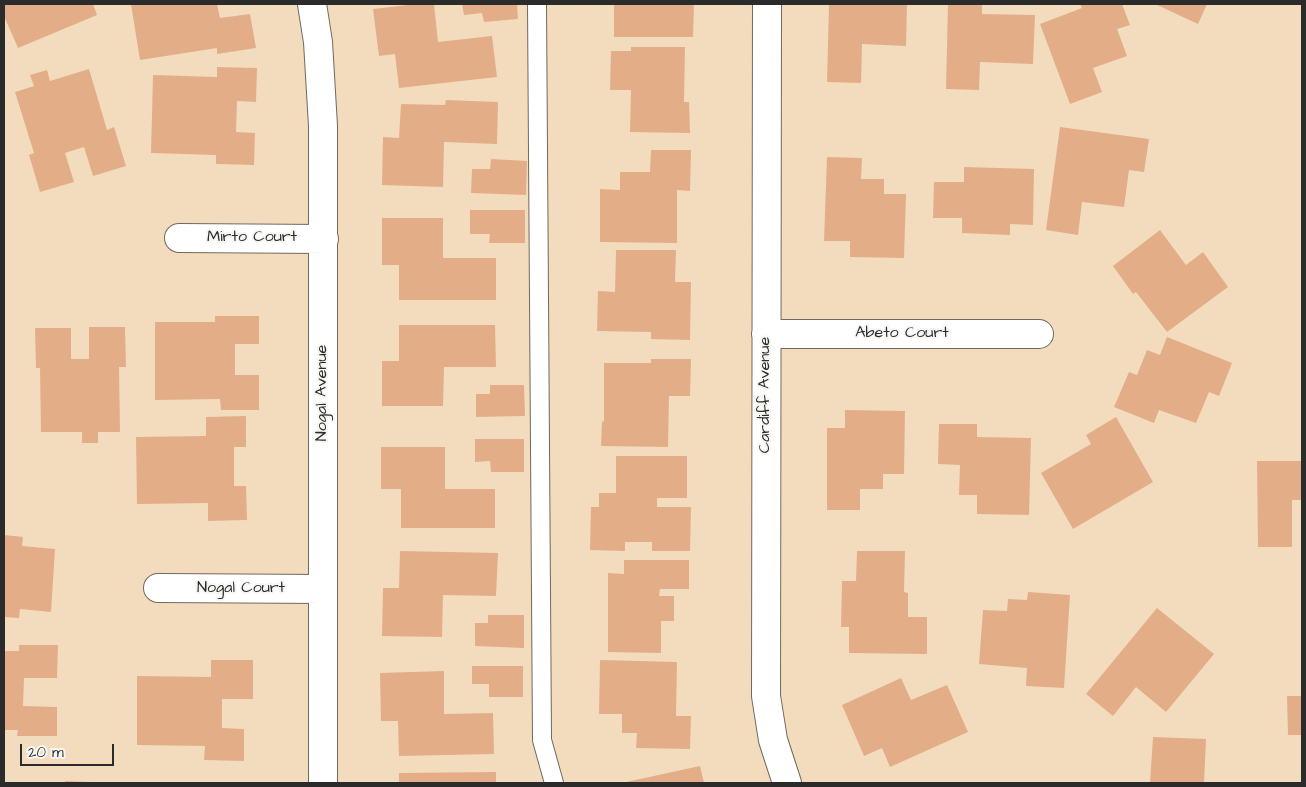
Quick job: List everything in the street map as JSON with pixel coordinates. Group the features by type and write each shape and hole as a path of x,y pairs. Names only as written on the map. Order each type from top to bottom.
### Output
{"street":[{"name":"Nogal Avenue","path":"312,4 318,42 323,126 323,783"},
{"name":"Cardiff Avenue","path":"767,4 766,696 773,740 787,783"},
{"name":"Mirto Court","path":"179,238 324,239"},
{"name":"Abeto Court","path":"766,334 1038,334"},
{"name":"Nogal Court","path":"158,588 323,589"}],"lane":[{"path":"538,4 542,740 554,783"}],"building":[{"path":"4,4 93,4 97,15 18,48 4,16"},
{"path":"131,4 217,4 220,18 250,14 256,48 217,54 217,48 140,60"},
{"path":"434,4 438,42 492,36 497,77 399,88 395,54 379,56 373,9"},
{"path":"462,4 517,4 518,19 484,22 482,13 464,15"},
{"path":"614,4 694,4 693,37 614,37"},
{"path":"829,4 907,4 906,46 862,44 861,83 827,82"},
{"path":"948,4 982,4 982,14 1035,15 1033,64 980,62 979,90 946,89"},
{"path":"1080,4 1122,4 1130,25 1117,29 1127,56 1093,68 1102,92 1070,104 1040,24 1082,8"},
{"path":"1155,4 1207,4 1198,24"},
{"path":"631,47 685,47 684,102 689,102 690,133 630,132 631,90 610,90 611,51 631,51"},
{"path":"217,67 257,68 256,102 237,101 236,132 255,133 254,165 216,164 216,155 151,153 153,75 217,77"},
{"path":"89,69 107,130 114,127 126,166 93,176 84,147 65,153 74,182 40,192 29,155 34,153 15,92 34,86 30,75 47,70 50,81"},
{"path":"446,100 498,102 497,144 444,142 443,187 382,185 383,137 399,138 401,104 445,105"},
{"path":"1060,127 1149,139 1144,172 1129,170 1124,207 1082,202 1078,235 1046,230"},
{"path":"651,150 691,150 690,191 677,190 677,243 600,242 600,189 620,190 620,172 650,172"},
{"path":"827,157 862,158 861,179 884,179 884,194 906,194 904,258 850,257 850,241 824,241"},
{"path":"491,159 527,161 526,195 471,193 472,169 490,169"},
{"path":"964,167 1034,169 1033,225 1010,224 1010,235 962,233 962,218 933,218 934,182 964,182"},
{"path":"470,210 525,210 525,243 489,243 490,234 470,234"},
{"path":"382,218 443,218 443,258 496,258 496,300 399,300 399,265 382,265"},
{"path":"1160,230 1186,265 1203,252 1228,287 1167,332 1136,292 1133,294 1113,266"},
{"path":"616,250 676,250 675,282 691,282 690,340 651,339 651,332 597,331 598,291 615,292"},
{"path":"215,316 259,316 259,344 235,344 235,375 259,375 259,410 221,410 220,399 155,400 155,322 215,322"},
{"path":"399,325 495,325 496,367 444,367 443,406 382,406 382,361 399,361"},
{"path":"89,327 125,327 126,367 119,367 120,432 98,432 98,443 82,443 82,432 41,432 40,368 36,368 35,328 71,328 71,359 89,359"},
{"path":"1167,337 1232,363 1219,396 1209,392 1196,423 1159,410 1154,423 1114,407 1129,372 1137,375 1147,350 1160,355"},
{"path":"651,359 691,359 690,396 669,396 668,447 601,446 602,421 604,422 604,363 651,363"},
{"path":"490,385 524,385 525,416 476,417 476,394 490,394"},
{"path":"845,410 905,411 904,474 883,474 883,489 860,489 860,510 827,510 827,428 845,428"},
{"path":"246,416 246,447 234,447 234,486 246,486 247,520 208,521 208,503 137,504 136,437 206,436 206,417"},
{"path":"1116,417 1153,482 1073,529 1041,473 1091,444 1086,435"},
{"path":"939,424 977,424 977,437 1031,438 1029,515 977,514 977,495 959,495 960,465 938,464"},
{"path":"475,439 524,439 524,472 491,472 490,461 475,462"},
{"path":"381,447 445,447 445,489 495,489 495,528 401,528 401,489 381,489"},
{"path":"616,456 687,456 687,498 657,498 657,507 691,507 690,551 652,551 652,542 625,542 625,551 590,550 591,507 599,507 599,493 616,493"},
{"path":"1257,461 1302,461 1302,500 1292,500 1292,547 1258,547"},
{"path":"4,535 23,537 22,546 55,549 51,612 20,609 19,618 4,617"},
{"path":"400,551 498,553 496,596 443,595 442,637 382,636 383,588 399,588"},
{"path":"857,551 905,551 904,592 908,593 908,617 927,617 927,654 849,653 849,627 841,627 842,581 856,581"},
{"path":"624,560 689,560 689,589 660,589 659,596 674,596 674,621 661,621 661,653 608,652 608,573 624,574"},
{"path":"1028,592 1070,595 1064,688 1026,686 1027,668 979,664 983,610 1007,611 1008,599 1027,600"},
{"path":"1157,608 1214,654 1166,712 1136,687 1113,716 1086,694"},
{"path":"488,615 524,615 524,648 475,646 475,623 488,623"},
{"path":"19,645 58,645 57,678 24,678 23,706 57,707 57,736 17,736 18,730 4,730 4,651 19,651"},
{"path":"211,660 253,660 253,699 222,699 222,728 244,729 244,761 204,760 205,746 137,745 137,676 211,677"},
{"path":"600,660 677,662 676,716 691,716 690,749 636,748 637,733 622,733 622,714 599,714"},
{"path":"472,666 523,666 523,697 489,697 489,684 472,684"},
{"path":"444,671 444,714 493,713 494,754 399,756 398,721 381,721 380,673"},
{"path":"901,678 911,700 947,685 968,732 890,767 882,748 864,756 842,705"},
{"path":"1287,696 1302,696 1302,735 1288,735"},
{"path":"1153,737 1206,739 1204,783 1150,783"},
{"path":"700,766 704,783 626,783 626,782"},
{"path":"496,772 496,783 399,783 399,773"},
{"path":"65,781 91,782 91,783 65,783"}]}
